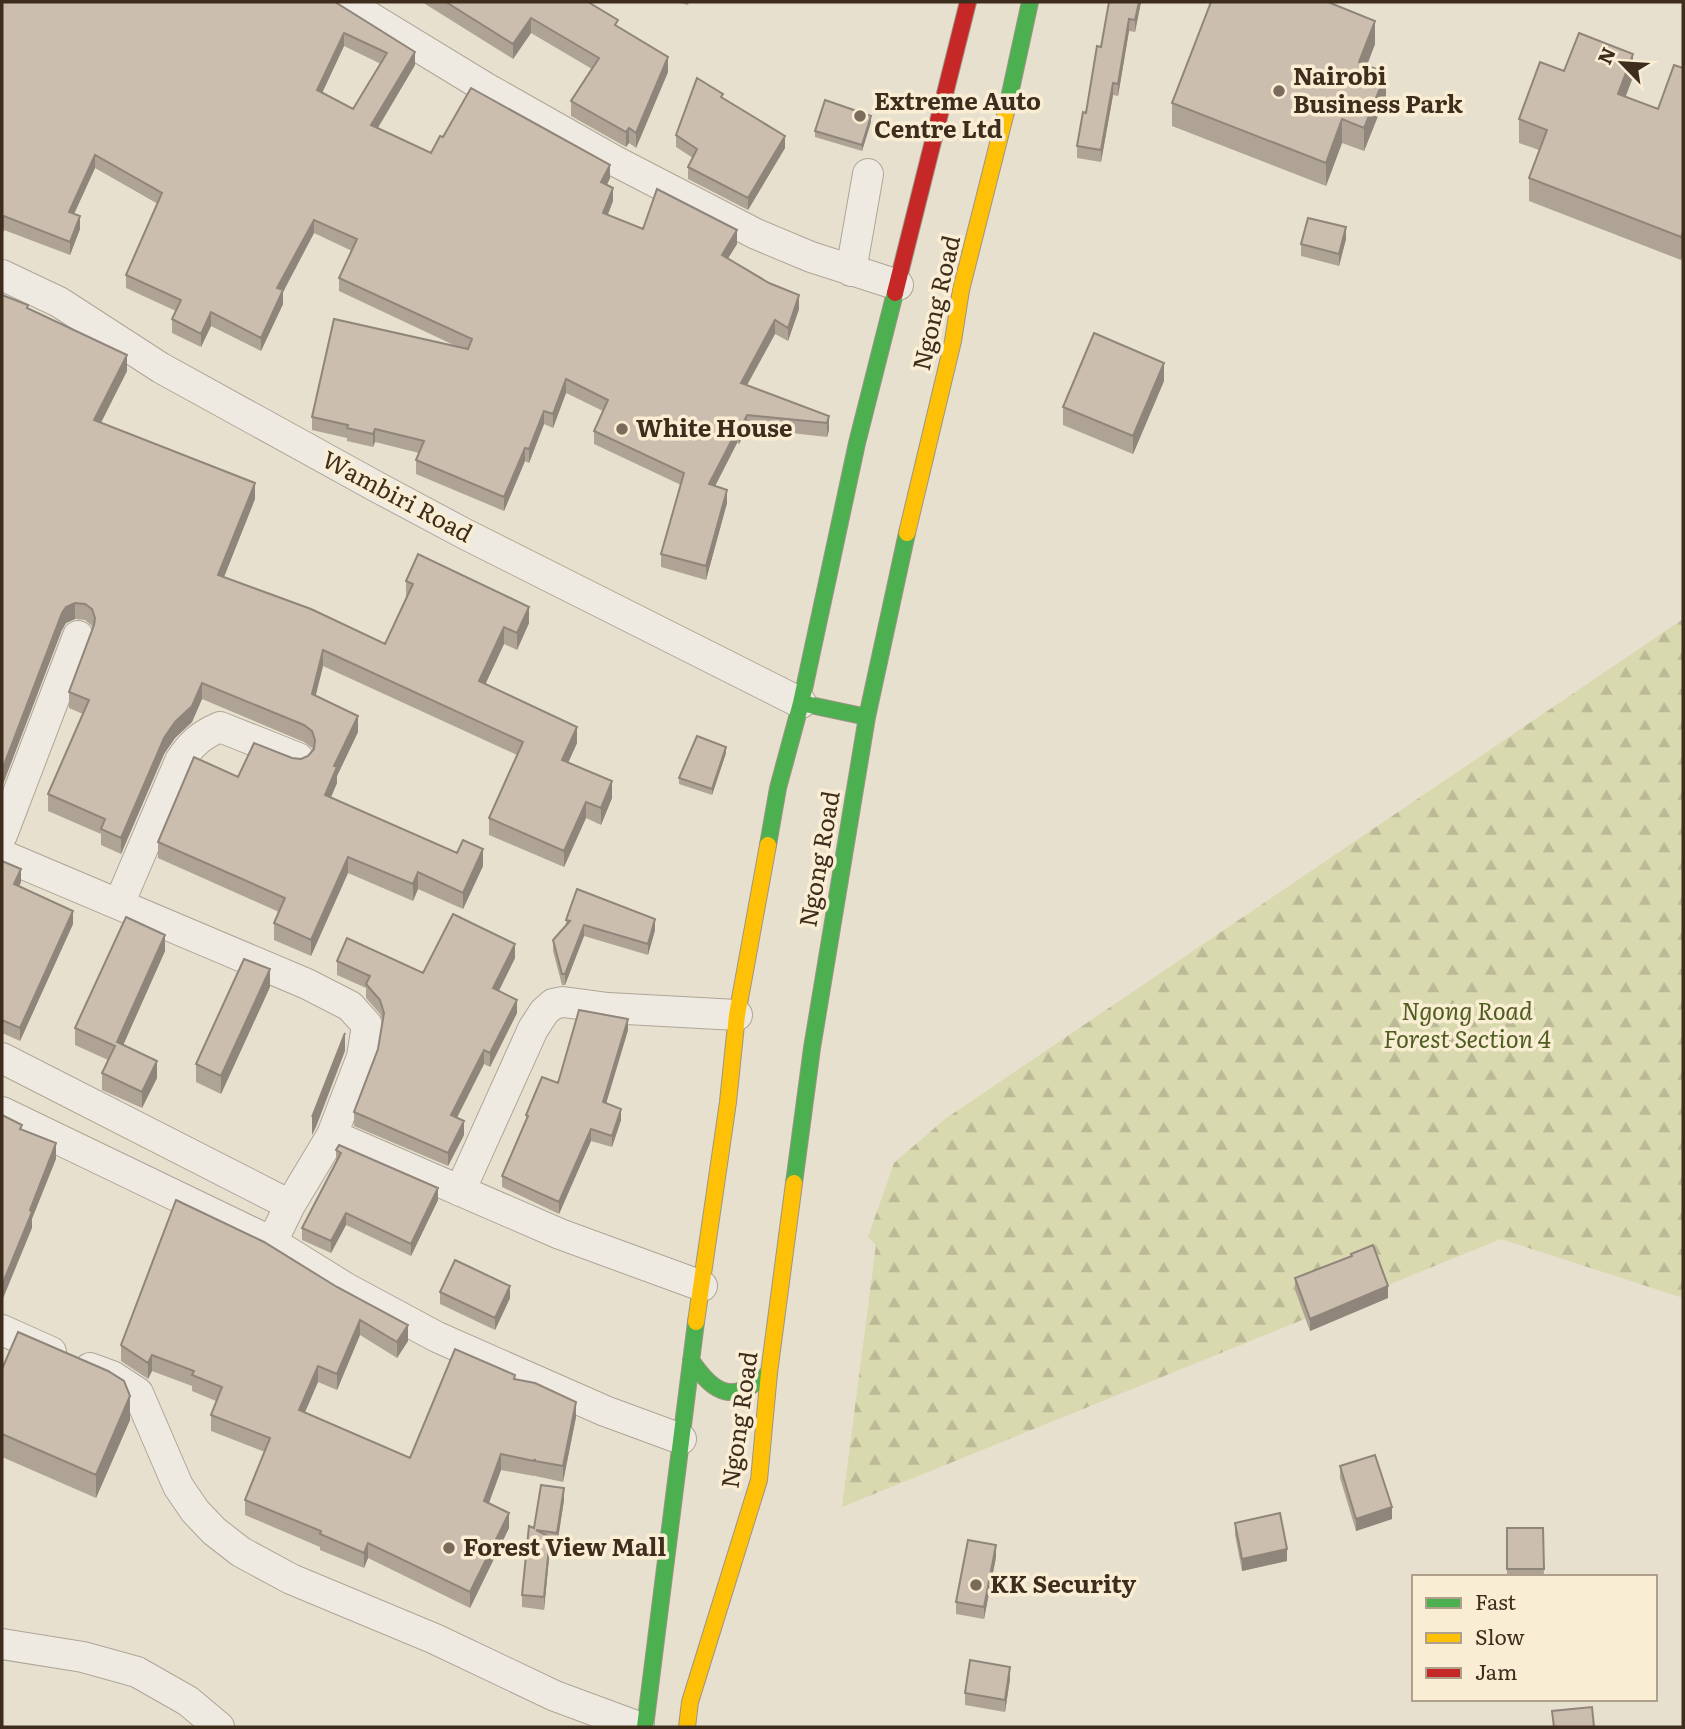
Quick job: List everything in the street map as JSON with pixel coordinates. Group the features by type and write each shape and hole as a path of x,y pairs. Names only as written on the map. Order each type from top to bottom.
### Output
{"main road":[{"name":"Ngong Road","path":"645,1727 691,1360 728,1102 737,1015 778,788 801,702 856,443 968,2"},
{"name":"Ngong Road","path":"687,1727 690,1702 758,1480 769,1373 812,1048 867,717 923,459 953,341 961,290 996,162 1030,2"},
{"path":"801,702 867,717"},
{"path":"691,1360 702,1379 724,1393 739,1394 754,1388 769,1373"}],"street":[{"path":"345,2 486,88 615,161 756,234 851,271 898,285"},
{"path":"851,271 868,174"},
{"name":"Wambiri Road","path":"2,275 59,302 161,368 432,516 801,702"},
{"path":"2,835 78,636"},
{"path":"119,904 180,761 189,747 202,735 220,727 298,758"},
{"path":"2,855 307,984 350,1006 368,1025 362,1057 332,1135 290,1205 272,1242"},
{"path":"460,1191 533,1028 553,1004 563,1002 608,1008 737,1015"},
{"path":"2,1058 290,1205"},
{"path":"2,1112 272,1242 346,1288 438,1337 605,1411 681,1439"},
{"path":"332,1135 560,1234 702,1286"},
{"path":"2,1330 112,1376 138,1393 178,1486 195,1511 214,1531 241,1552 291,1578 435,1639 555,1696 639,1727"},
{"path":"2,1644 83,1657 137,1672 188,1701 219,1727"}],"green space":[{"name":"Ngong Road Forest Section 4","path":"1683,619 1683,1298 1501,1239 842,1507 876,1245 868,1237 894,1163 945,1119"}],"building":[{"path":"2,2 335,2 415,52 371,125 431,153 471,88 610,165 601,182 613,188 603,213 643,229 657,189 737,230 722,255 769,283 799,295 788,328 775,320 741,383 829,416 827,423 747,415 709,484 727,490 706,566 661,554 684,473 594,431 608,400 566,379 553,414 544,411 529,449 525,448 504,497 416,460 424,441 375,429 373,434 312,417 334,319 468,349 472,339 339,278 357,239 314,220 277,288 283,290 261,338 211,312 201,334 172,319 181,300 126,275 162,193 95,155 69,212 80,216 70,242 4,216 2,222","holes":["344,33 387,53 353,109 317,90"]},
{"path":"446,2 588,2 618,20 615,25 668,57 636,133 629,128 626,132 571,101 599,58 531,18 513,44"},
{"path":"1109,2 1139,2 1135,20 1129,19 1118,84 1113,83 1101,150 1077,146 1083,112 1086,113 1097,46 1101,47"},
{"name":"Nairobi Business Park","path":"1211,2 1328,2 1375,21 1359,62 1386,73 1364,128 1342,119 1326,163 1172,103"},
{"path":"1579,33 1633,54 1618,94 1658,109 1674,65 1683,68 1681,237 1529,178 1547,130 1519,119 1540,62 1564,71"},
{"path":"697,78 723,94 721,97 785,136 748,198 688,167 697,149 676,135"},
{"path":"825,100 871,116 862,145 815,131"},
{"path":"1308,218 1346,227 1339,254 1301,244"},
{"path":"2,295 28,305 27,308 127,355 94,420 255,483 218,575 311,609 385,644 413,584 406,581 418,554 529,607 517,633 504,627 479,681 577,727 562,760 612,781 601,808 586,802 564,851 489,818 523,742 323,650 312,694 358,716 334,766 337,767 325,795 457,853 463,840 483,849 463,893 418,872 413,884 348,857 311,940 274,923 285,898 158,842 194,757 238,777 254,743 301,759 314,749 312,731 304,725 202,683 192,706 175,722 164,738 121,838 101,829 105,819 48,794 89,700 69,692 94,625 92,609 85,604 75,603 66,607 62,613 2,770"},
{"path":"1094,333 1164,363 1133,436 1063,407"},
{"path":"697,736 726,747 712,789 679,778"},
{"path":"2,861 21,869 14,884 73,911 20,1028 2,1020"},
{"path":"577,889 655,919 648,944 584,925 565,974 562,974 553,940 570,921 566,920"},
{"path":"453,914 515,944 493,988 517,1000 490,1053 484,1050 451,1115 464,1121 448,1153 354,1112 378,1049 384,1013 380,1000 366,984 370,976 337,961 347,938 423,973"},
{"path":"126,917 165,935 117,1042 157,1061 142,1092 102,1073 115,1046 75,1028"},
{"path":"244,959 270,969 221,1076 196,1064"},
{"path":"579,1010 628,1019 603,1102 621,1109 612,1136 591,1129 559,1202 502,1176 542,1077 558,1083"},
{"path":"345,1033 316,1109 312,1117"},
{"path":"2,1115 22,1125 20,1129 56,1143 2,1285"},
{"path":"339,1145 438,1188 411,1244 346,1213 331,1241 302,1228 341,1153 336,1150"},
{"path":"176,1200 264,1242 337,1287 408,1325 397,1342 360,1320 337,1374 318,1366 299,1410 410,1458 455,1349 515,1375 514,1379 535,1383 576,1402 563,1466 501,1454 484,1501 509,1513 470,1592 368,1543 364,1553 320,1534 321,1531 245,1500 270,1438 211,1415 222,1387 192,1375 194,1371 152,1355 148,1363 121,1345"},
{"path":"1373,1245 1388,1286 1310,1319 1295,1278"},
{"path":"455,1260 510,1286 495,1318 440,1292"},
{"path":"18,1332 108,1371 124,1381 130,1396 96,1475 2,1434 2,1369"},
{"path":"1375,1455 1392,1507 1356,1519 1340,1466"},
{"path":"541,1485 564,1488 557,1533 536,1530 550,1537 544,1597 522,1595 529,1526 534,1528"},
{"path":"1280,1513 1287,1549 1242,1559 1235,1523"},
{"path":"1507,1528 1543,1528 1544,1569 1507,1569"},
{"name":"KK Security","path":"968,1540 996,1545 984,1607 956,1602"},
{"path":"970,1660 1010,1667 1005,1700 965,1693"},
{"path":"1592,1707 1594,1727 1554,1727 1552,1711"}],"traffic: fast":[{"path":"1006,112 1030,2"},
{"path":"768,845 778,788 801,703 857,443 895,293"},
{"path":"794,1183 812,1048 867,717 907,533"},
{"path":"801,703 867,717"},
{"path":"645,1727 696,1322"},
{"path":"691,1360 709,1382 726,1392 746,1389 769,1373"}],"traffic: slow":[{"path":"907,533 953,341 961,290 1006,112"},
{"path":"696,1322 728,1102 737,1015 768,845"},
{"path":"687,1727 690,1702 759,1480 769,1373 794,1183"}],"traffic: jam":[{"path":"895,293 968,2"}],"place":[{"name":"Nairobi Business Park","path":"1279,91"},
{"name":"Extreme Auto Centre Ltd","path":"860,116"},
{"name":"White House","path":"622,429"},
{"name":"Forest View Mall","path":"449,1548"},
{"name":"KK Security","path":"976,1585"}]}
